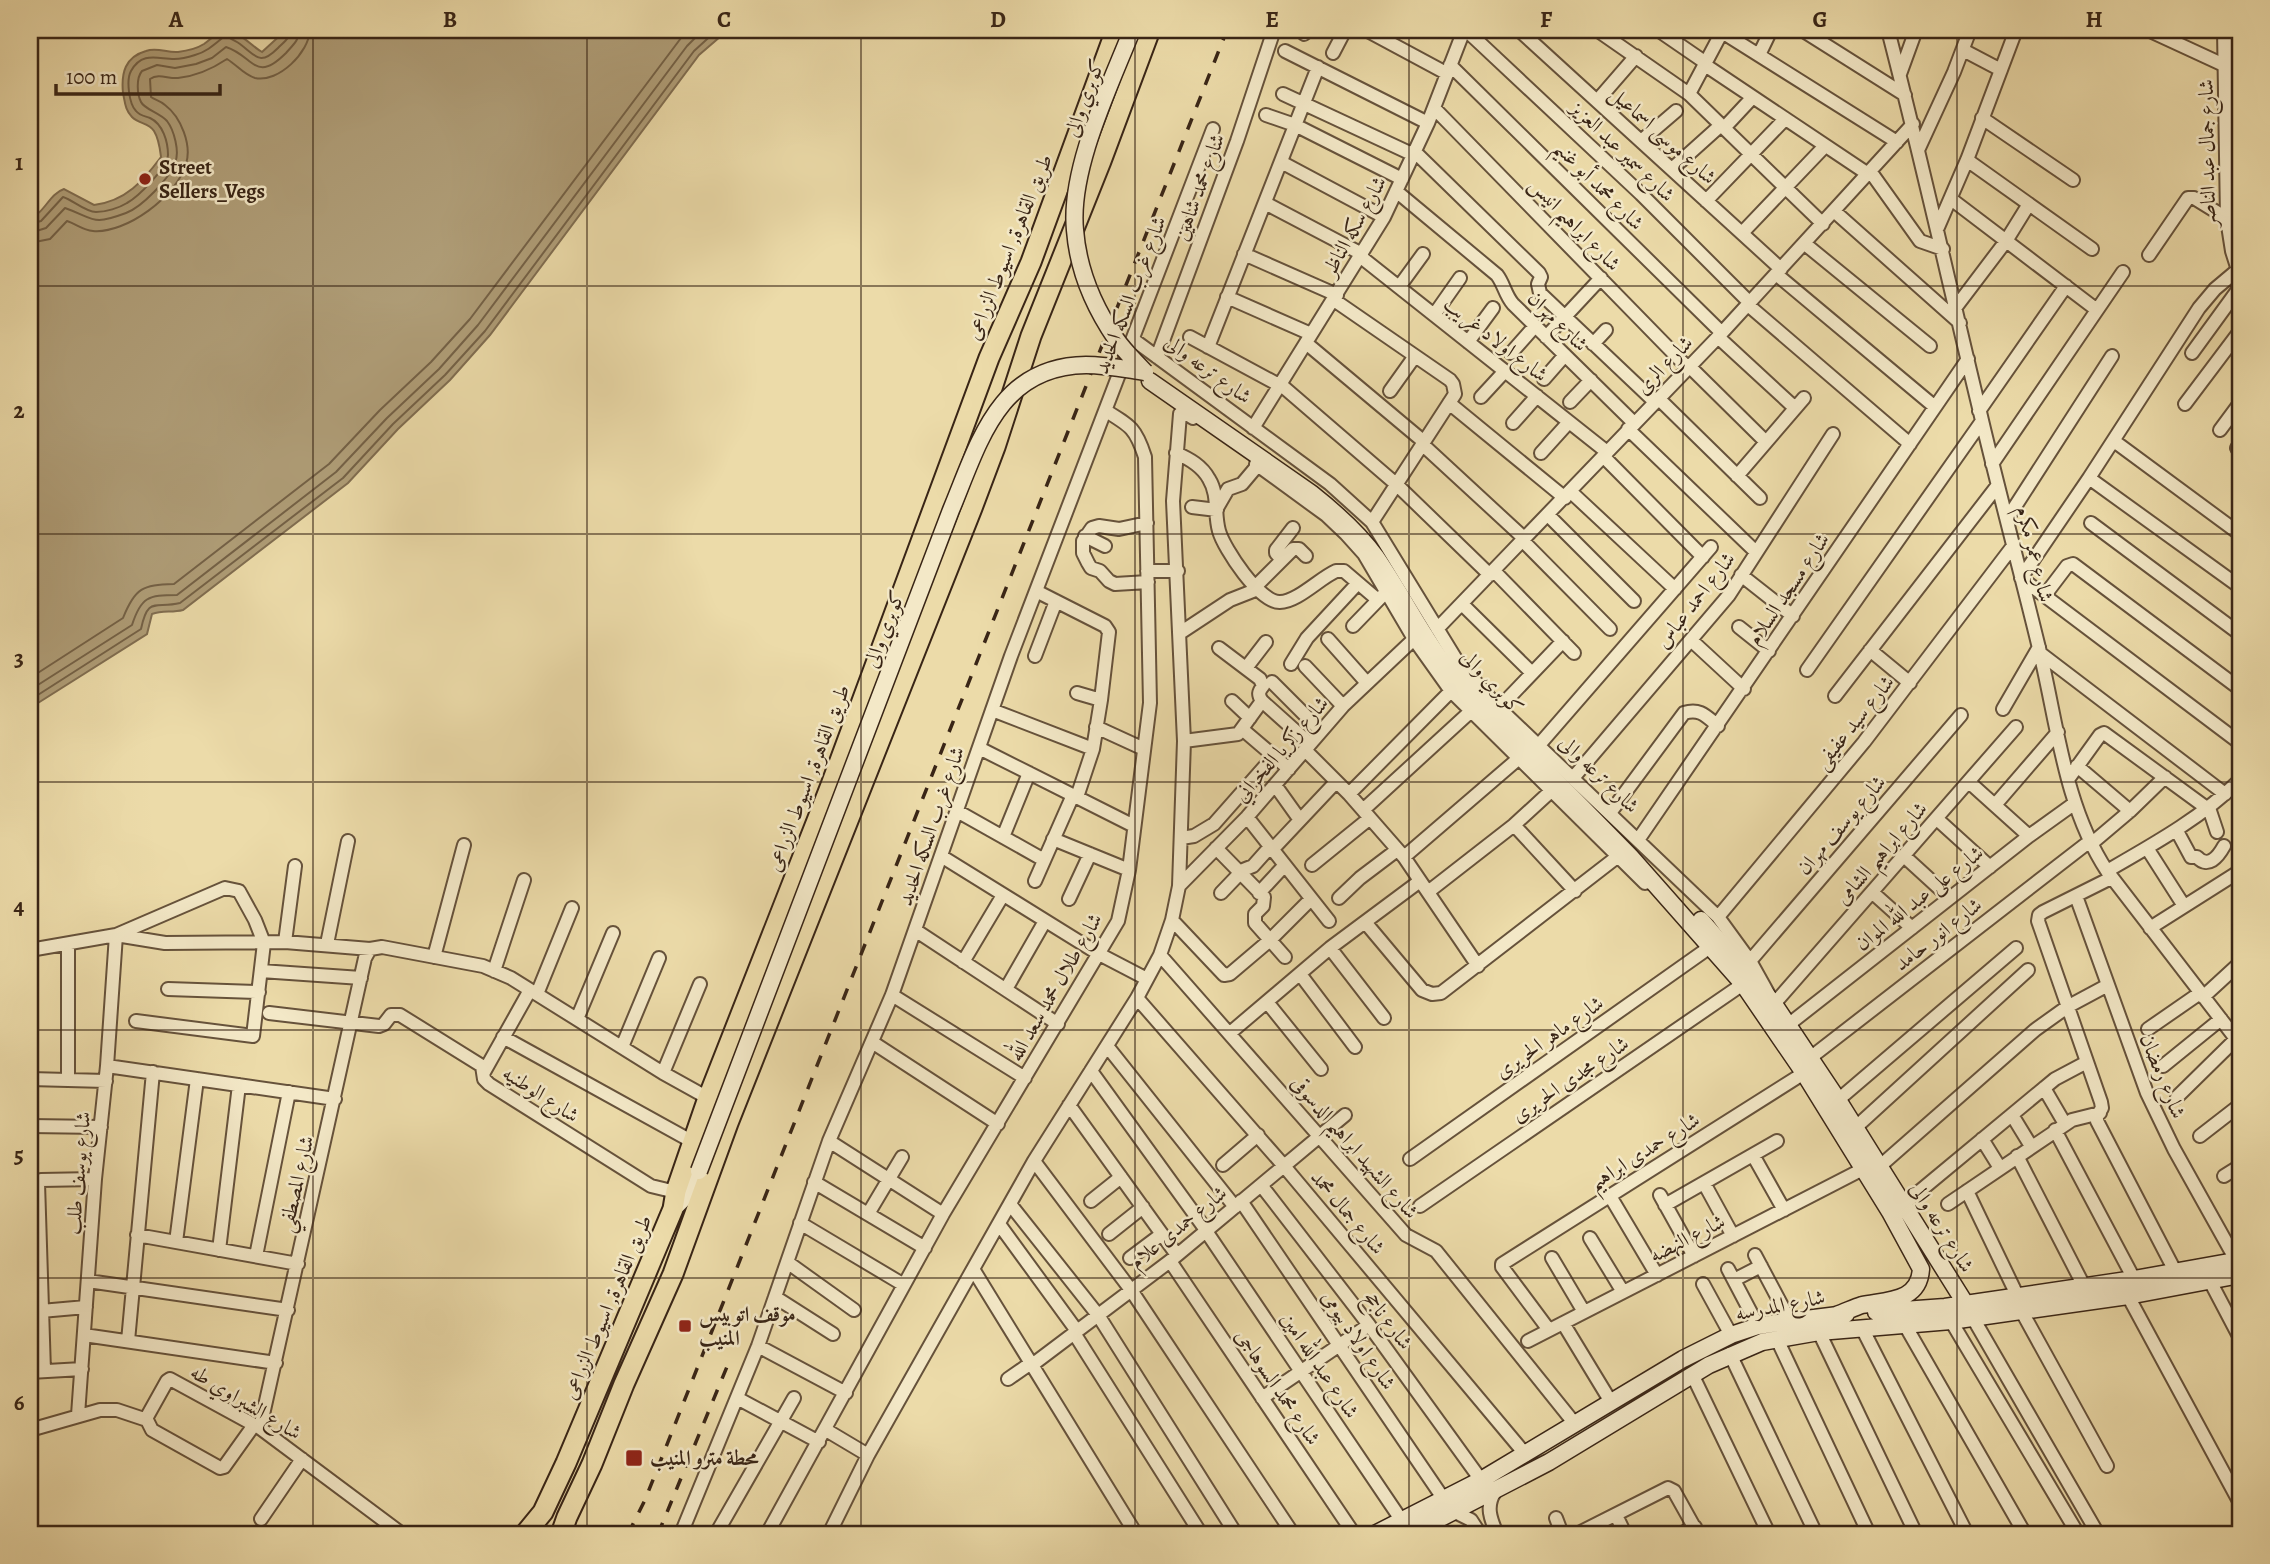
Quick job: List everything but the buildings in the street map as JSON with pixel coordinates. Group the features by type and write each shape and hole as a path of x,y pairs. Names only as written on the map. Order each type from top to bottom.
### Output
{"highway":[{"name":"طريق القاهرة, اسيوط الزراعى","path":"525,1534 543,1512 566,1464 679,1198 693,1142 708,1098 831,785 1001,328 1031,262 1116,30"},
{"path":"564,1525 673,1274 728,1122 972,508 1031,336 1150,30"},
{"path":"1031,262 1032,281 1041,283 1054,276"},
{"path":"1001,328 1021,316 1027,321 1031,336"}],"main road":[{"name":"كوبري والى","path":"1123,30 1083,137 1072,186 1069,229 1083,292 1112,344 1147,376 1311,493 1356,533 1375,556 1433,652 1452,675 1629,856 1695,929"},
{"name":"كوبري والى","path":"1132,30 1090,139 1078,187 1074,229 1088,290 1117,340 1147,376 1312,491 1358,532 1377,555 1435,650 1453,674 1690,908 1774,1004"},
{"name":"كوبري والى","path":"679,1198 699,1171 951,510 990,419 1016,388 1029,379 1046,373 1083,365 1147,376"},
{"name":"كوبري والى","path":"809,917 814,891 831,845 958,513 997,423 1021,394 1033,386 1068,375 1101,373 1147,376"},
{"name":"شارع ترعه والى","path":"1695,929 1838,1100 1855,1128 1871,1168 1903,1205 1969,1310"},
{"name":"شارع ترعه والى","path":"1774,1004 1788,1025 1807,1065 1871,1168 1921,1269 1915,1289 1907,1296 1859,1306 1836,1315"},
{"name":"شارع المدرسه","path":"2019,1303 2085,1285 2175,1271 2239,1265"},
{"name":"شارع المدرسه","path":"1450,1506 1481,1480 1700,1349 1758,1326 1836,1315 1969,1310 2019,1303 2091,1301 2210,1281 2239,1265"},
{"name":"شارع المدرسه","path":"1376,1534 1406,1528 1450,1506 1495,1492 1692,1374 1746,1347 1819,1332 1951,1321 1969,1310"},
{"path":"1700,1349 1709,1365"}],"street":[{"name":"شارع محمد شاهين","path":"1157,357 1237,141 1274,30"},
{"path":"1333,53 1345,30"},
{"name":"شارع محمد أبو غنيم","path":"1366,30 1448,69 1720,335 1800,403 1766,442"},
{"name":"شارع سكه الناظر","path":"1253,428 1384,217 1434,108 1463,30"},
{"name":"شارع سمير عبد العزيز","path":"1463,30 1641,194 1749,304 1910,444"},
{"name":"شارع موسى اسماعيل","path":"1519,30 1742,233 1779,272 1936,407"},
{"path":"1597,30 1689,94 1823,224"},
{"path":"1658,30 1752,97 1869,173 1920,241 1943,249"},
{"path":"1759,55 1771,30"},
{"path":"1802,30 1905,95"},
{"name":"شارع عمر مكرم","path":"1888,30 1919,148 1992,464 2040,650 2075,803 2090,842 2109,874 2202,995 2237,1035"},
{"path":"1899,74 1916,30"},
{"path":"1919,148 1970,30"},
{"path":"1938,227 1967,160 2016,30"},
{"path":"2148,30 2226,66"},
{"name":"شارع جمال عبد الناصر","path":"2225,30 2234,142 2234,191 2228,219 2232,251 2240,270"},
{"path":"1689,94 1706,64 1718,32 1897,142"},
{"path":"1963,50 2001,70"},
{"path":"1285,51 1428,122"},
{"path":"1597,100 1636,56"},
{"path":"1208,347 1318,67"},
{"path":"1283,94 1414,153 1539,273 1538,289 1593,344 1760,498"},
{"path":"1672,169 1723,126 1752,97"},
{"name":"شارع ابراهيم انيس","path":"1434,108 1766,442"},
{"path":"1642,141 1676,111"},
{"path":"1266,115 1295,125 1402,178"},
{"path":"1982,118 2073,180"},
{"path":"1706,201 1785,119"},
{"name":"شارع الرى","path":"1437,629 1720,335 1913,124"},
{"name":"شارع غرب السكه الحديد","path":"681,1534 758,1346 828,1141 892,995 1036,591 1213,129"},
{"path":"1742,233 1825,146"},
{"path":"1967,160 2092,249"},
{"path":"1281,162 1384,217"},
{"name":"شارع مهران","path":"1396,191 1497,275 1503,282 1508,298 1591,380 1631,426 1756,552"},
{"path":"2149,255 2188,198 2194,198 2228,219"},
{"path":"1951,199 2097,310"},
{"name":"شارع اولاد غريب","path":"1265,203 1362,256 1605,454 1707,552 1675,589"},
{"path":"1956,307 2006,241 2029,204"},
{"path":"1835,211 1960,323"},
{"path":"1805,244 1930,346"},
{"path":"1244,254 1336,298 1454,384 1455,394 1372,522"},
{"path":"1399,287 1423,254"},
{"path":"2240,270 2216,289 2200,308 2021,578 2240,743"},
{"path":"1992,464 2123,272"},
{"path":"1434,315 1460,278"},
{"path":"1546,337 1601,278"},
{"path":"1807,670 1981,416 2066,286"},
{"path":"2192,354 2240,287"},
{"path":"1227,298 1309,338 1524,540 1610,629"},
{"path":"1468,342 1493,308"},
{"path":"1511,353 1535,326"},
{"path":"1593,344 1606,330"},
{"path":"2185,404 2240,331"},
{"path":"1190,337 1279,384 1395,484 1574,653"},
{"name":"شارع ترعه والى","path":"1134,340 1331,484 1372,522 1457,661 1499,708 1718,917 1750,961 1774,1004"},
{"path":"1544,379 1565,355"},
{"path":"1390,391 1415,356"},
{"path":"2007,519 2112,356"},
{"name":"شارع مسجد السلام","path":"1638,840 1968,359"},
{"path":"1481,397 1505,371"},
{"path":"1570,402 1591,380"},
{"path":"1513,423 1537,396"},
{"path":"1450,400 1568,495 1675,589 1539,746"},
{"path":"2220,430 2240,403"},
{"name":"شارع طلال محمد سعد الله","path":"767,1534 943,1214 1058,1024 1105,957 1118,920 1129,870 1150,703 1146,457 1131,426 1106,411"},
{"name":"شارع ترعه والى","path":"1177,453 1180,414 1185,413 1326,515 1364,554 1382,596 1451,691 1617,857 1695,929"},
{"path":"1541,453 1569,422"},
{"name":"شارع احمد عباس","path":"1573,778 1729,595 1833,434"},
{"path":"2114,440 2240,534"},
{"path":"1737,476 1766,442"},
{"path":"829,1534 868,1455 1034,1161 1138,998 1160,956 1172,920 1179,886 1184,741 1178,571 1172,501 1177,453 1190,459 1206,474 1215,493 1220,533 1225,545 1256,588 1273,601 1289,600 1336,570 1344,571 1358,583 1382,596 1353,626"},
{"path":"1217,509 1228,489 1242,484 1258,465"},
{"path":"2089,478 2240,587"},
{"path":"1835,696 1998,485"},
{"path":"1192,507 1217,509"},
{"path":"1548,515 1634,601"},
{"path":"1147,523 1119,529 1092,527 1084,538 1083,553 1091,568 1100,571 1115,584 1178,571"},
{"path":"2091,523 2240,634"},
{"path":"1282,560 1276,550 1293,528"},
{"path":"1059,533 1084,538 1104,546"},
{"name":"شارع سيد عفيفى","path":"1718,917 1864,742 2013,546"},
{"path":"1180,634 1230,600 1256,588 1296,548 1306,556"},
{"path":"2045,595 2067,566 2073,564 2240,689"},
{"path":"1741,575 1793,616"},
{"path":"1291,664 1307,638 1358,583"},
{"path":"1035,881 1075,796 1093,749 1109,632 1105,620 1036,591"},
{"path":"1035,656 1056,601"},
{"path":"1462,604 1532,673"},
{"path":"1739,627 1769,651"},
{"path":"1328,639 1367,683"},
{"name":"شارع زكريا الفخراني","path":"1179,886 1247,817 1343,706 1414,639"},
{"path":"1691,640 1744,689"},
{"path":"1499,708 1563,641"},
{"path":"1246,668 1266,642"},
{"path":"1220,648 1262,682 1259,692 1262,701 1308,747 1400,853 1478,966"},
{"path":"1870,650 1910,683"},
{"path":"2003,709 2040,650 2225,794"},
{"path":"1306,666 1343,706"},
{"path":"1272,682 1321,731"},
{"path":"1349,794 1451,691"},
{"path":"1077,693 1101,700"},
{"path":"1232,701 1246,723 1289,769"},
{"path":"1184,741 1234,735 1262,701"},
{"path":"992,710 1093,749"},
{"path":"1610,813 1684,713 1692,710 1700,712 1718,726"},
{"path":"1311,865 1470,712"},
{"name":"شارع يوسف مهران","path":"1750,961 1961,716"},
{"path":"1096,727 1144,749"},
{"name":"شارع ابراهيم الشامى","path":"1774,1004 2016,727"},
{"path":"1995,805 2058,732"},
{"path":"2068,778 2104,733 2208,809 2217,832"},
{"path":"979,748 1134,826"},
{"path":"1181,838 1194,836 1214,824 1274,756"},
{"path":"1339,898 1360,878 1400,853 1518,759"},
{"path":"2077,766 2130,811"},
{"path":"1003,837 1029,773"},
{"name":"شارع انور حامد","path":"1807,1065 2130,811 2165,777"},
{"path":"2175,1271 2097,1121 2102,1108 2101,1102 2038,921 2043,912 2076,896 2177,831 2240,781"},
{"path":"1221,892 1246,868 1253,866 1336,782"},
{"path":"1969,782 2029,836"},
{"path":"1275,785 1300,820"},
{"path":"1230,1033 1364,922 1424,887 1514,825 1551,791"},
{"name":"شارع على عبد الله الموان","path":"1788,1025 2075,803"},
{"path":"957,811 1044,860"},
{"path":"1247,817 1328,921"},
{"path":"1937,819 1990,867"},
{"path":"1514,825 1575,891"},
{"path":"2177,831 2191,857 2197,857 2201,862 2206,863 2215,858 2224,846"},
{"path":"1054,839 1129,870"},
{"path":"327,944 348,841"},
{"path":"434,957 464,845"},
{"path":"1216,848 1259,892 1265,902 1255,914 1255,923 1285,957"},
{"path":"2147,848 2184,906"},
{"path":"1069,899 1090,854"},
{"path":"941,856 1105,957 1147,979"},
{"path":"1905,856 1951,898"},
{"path":"1364,922 1422,990 1432,994 1441,993 1617,857"},
{"path":"285,942 295,866"},
{"path":"1259,892 1284,866"},
{"path":"2150,928 2240,871"},
{"path":"494,971 524,880"},
{"path":"30,950 116,935 230,888 239,891 264,943 253,1036 136,1021"},
{"path":"1873,893 1912,928"},
{"path":"963,962 1003,895"},
{"name":"شارع رمضان","path":"2076,896 2136,1065 2159,1119 2239,1265"},
{"path":"1172,920 1224,975 1230,974 1270,940 1311,899"},
{"path":"484,1072 503,1037 534,992 572,908"},
{"path":"1006,989 1045,920"},
{"path":"915,930 1058,1024"},
{"path":"577,1019 613,933"},
{"path":"116,935 165,943 285,942 370,949 382,947 483,966 534,992 708,1098"},
{"name":"شارع يوسف طلب","path":"78,1415 116,935"},
{"path":"68,944 68,1080"},
{"name":"شارع ماهر الحريرى","path":"1410,1159 1710,947"},
{"path":"1330,948 1384,1018"},
{"path":"1838,1100 2016,948"},
{"name":"شارع المصطفي","path":"257,1427 276,1363 366,954 370,949"},
{"name":"شارع الشهيد ابراهيم الدسوقى","path":"1160,956 1406,1236 1436,1251 1575,1424"},
{"path":"622,1047 659,958"},
{"path":"2148,1029 2202,995 2240,963"},
{"path":"1855,1128 2028,970"},
{"path":"261,971 361,978"},
{"path":"1300,974 1355,1047"},
{"path":"663,1073 700,984"},
{"name":"شارع مجدى الحريرى","path":"1420,1206 1743,984"},
{"name":"شارع النهضه","path":"1528,1341 1871,1168 2035,1030 2067,1007 2108,985"},
{"path":"168,989 259,992"},
{"path":"892,995 1025,1078"},
{"name":"شارع جمال محمد","path":"1138,998 1258,1135 1526,1455"},
{"path":"1267,1002 1321,1069"},
{"path":"269,1013 351,1022"},
{"name":"شارع الوطنيه","path":"351,1022 379,1026 391,1015 400,1015 482,1066 484,1079 489,1084 651,1186 679,1198"},
{"path":"2163,1066 2221,1018"},
{"path":"2176,1097 2237,1035"},
{"path":"503,1037 693,1142"},
{"path":"872,1042 998,1124"},
{"name":"شارع اولاد بيومى","path":"1107,1046 1238,1204 1450,1506 1471,1520 1480,1534"},
{"path":"1903,1205 2054,1079 2087,1062"},
{"name":"شارع حمدى ابراهيم","path":"1549,1330 1502,1267 1505,1261 1610,1196 1807,1065"},
{"path":"107,1066 335,1099"},
{"name":"شارع عبد الله امين","path":"1091,1071 1206,1230 1406,1528"},
{"path":"128,1341 153,1072"},
{"path":"30,1079 106,1081"},
{"path":"176,1242 197,1079"},
{"path":"219,1250 239,1085"},
{"path":"2044,1088 2060,1127 2134,1279"},
{"path":"256,1256 289,1092"},
{"name":"شارع محمد السوهاجى","path":"1069,1105 1162,1234 1173,1258 1262,1398 1354,1534"},
{"path":"2200,1136 2240,1105"},
{"path":"1948,1204 2075,1118 2100,1113"},
{"name":"شارع حمدى علام","path":"1008,1379 1173,1258 1345,1115"},
{"path":"2012,1115 2031,1146"},
{"path":"30,1126 101,1127"},
{"path":"1223,1165 1258,1135"},
{"path":"1982,1139 2000,1168"},
{"path":"828,1141 943,1214"},
{"path":"1694,1256 1662,1200 1703,1183 1777,1141"},
{"path":"1753,1155 1784,1210"},
{"path":"2017,1156 2091,1301"},
{"path":"868,1214 902,1157"},
{"path":"1034,1161 1131,1290 1293,1534"},
{"path":"2224,1176 2240,1166"},
{"path":"1091,1201 1121,1177"},
{"path":"44,1371 36,1312 35,1230 39,1182 95,1179"},
{"path":"814,1182 925,1248"},
{"path":"1703,1183 1733,1236"},
{"name":"شارع ناجح","path":"1261,1185 1369,1325 1481,1480"},
{"path":"1967,1191 2019,1303 2107,1466"},
{"path":"1610,1196 1657,1275"},
{"path":"1010,1204 1098,1315 1237,1534"},
{"path":"1109,1234 1143,1207"},
{"path":"800,1223 904,1285"},
{"path":"999,1224 1075,1332 1201,1534"},
{"path":"1130,1258 1162,1234"},
{"path":"137,1235 298,1264"},
{"path":"1590,1238 1623,1292"},
{"path":"1552,1258 1584,1312"},
{"path":"1034,1273 1052,1259"},
{"path":"1758,1326 1731,1274 1758,1261 1790,1321"},
{"path":"787,1262 854,1310"},
{"path":"974,1269 1136,1534"},
{"path":"88,1281 288,1310"},
{"path":"2210,1281 2240,1338"},
{"path":"1703,1283 1731,1335"},
{"path":"2128,1296 2240,1503"},
{"path":"775,1297 833,1334"},
{"path":"36,1312 86,1307"},
{"name":"شارع ترعه والى","path":"1969,1310 2098,1534"},
{"path":"1951,1321 2078,1534"},
{"path":"1563,1323 1611,1402"},
{"path":"1262,1398 1369,1325"},
{"path":"1905,1325 2025,1534"},
{"path":"1862,1328 1967,1534"},
{"path":"1819,1332 1916,1534"},
{"path":"84,1335 276,1363"},
{"path":"1777,1339 1869,1534"},
{"path":"758,1346 846,1393"},
{"path":"1730,1354 1816,1534"},
{"path":"30,1372 82,1369"},
{"path":"1692,1374 1769,1534"},
{"name":"شارع الشبراوي طه","path":"146,1418 170,1379 257,1427 402,1534"},
{"path":"737,1398 819,1442"},
{"path":"716,1534 794,1398"},
{"path":"30,1430 108,1409 146,1418 152,1430 220,1468 224,1467 257,1427"},
{"path":"826,1430 868,1455"},
{"path":"261,1519 302,1459"},
{"path":"1577,1534 1666,1489 1674,1491 1697,1531 1680,1534"},
{"path":"1495,1492 1491,1497 1489,1510 1497,1534"},
{"path":"1616,1515 1625,1534"},
{"path":"1556,1518 1562,1534"}],"water":[{"path":"286,30 728,30 699,55 490,335 450,380 398,429 348,483 183,610 152,614 147,634 30,708 30,218 64,189 94,205 115,199 140,182 161,157 154,131 132,117 126,106 123,79 126,67 133,57 150,50 191,50 226,31 240,36 262,52"}],"railway":[{"path":"628,1534 645,1500 1227,30"},
{"path":"658,1534 731,1357"}],"place":[{"name":"Street Sellers_Vegs","path":"145,179"},
{"name":"موقف اتوبيس المنيب","path":"685,1326"},
{"name":"محطة مترو المنيب","path":"634,1458"}]}
